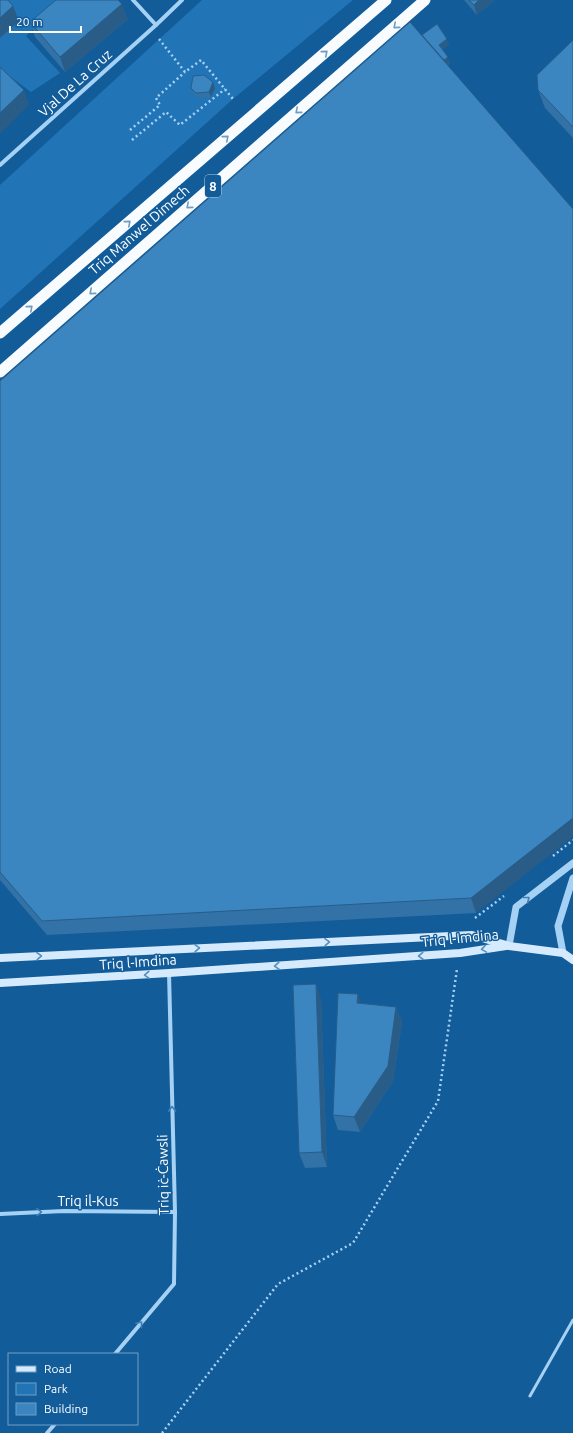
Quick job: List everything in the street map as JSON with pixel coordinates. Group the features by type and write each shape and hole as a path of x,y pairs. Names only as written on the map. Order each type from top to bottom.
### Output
{"highway":[{"name":"Triq Manwel Dimech","path":"0,333 386,0"},
{"name":"Triq Manwel Dimech","path":"0,372 425,0"}],"main road":[{"name":"Triq l-Imdina","path":"0,958 472,935 509,946"},
{"path":"509,946 563,953 573,960"},
{"name":"Triq l-Imdina","path":"0,983 460,953 509,946"}],"street":[{"path":"133,0 156,25"},
{"name":"Vjal De La Cruz","path":"0,166 182,0"},
{"path":"509,946 516,907 573,863"},
{"path":"563,953 558,926 573,878"},
{"name":"Triq iċ-Ċawsli","path":"116,1353 174,1284 175,1212 169,973"},
{"name":"Triq il-Kus","path":"0,1214 64,1211 175,1212"},
{"path":"47,1433 54,1425"}],"lane":[{"path":"530,1396 573,1320"}],"path":[{"path":"159,39 185,72"},
{"path":"130,130 160,105 156,98 201,60 233,98"},
{"path":"132,140 166,112 180,125 225,89"},
{"path":"549,859 573,840"},
{"path":"470,919 476,918 507,893"},
{"path":"162,1433 278,1284 354,1244 438,1101 460,953"}],"green space":[{"path":"0,0 63,0 26,36 60,73 31,92 0,69"},
{"path":"202,0 353,0 233,99 0,309 0,185"}],"building":[{"path":"0,0 8,0 13,6 0,18"},
{"path":"56,0 118,0 122,4 60,57 30,22"},
{"path":"469,0 479,0 474,5"},
{"path":"410,22 573,209 573,818 471,898 42,921 0,872 0,381"},
{"path":"437,24 447,39 439,45 448,57 444,60 422,35"},
{"path":"573,40 573,127 538,90 537,75"},
{"path":"0,67 24,90 0,113"},
{"path":"204,75 213,82 209,92 196,93 191,88 193,76"},
{"path":"316,984 322,1152 299,1153 293,985"},
{"path":"338,993 358,994 357,1003 396,1007 388,1066 354,1117 333,1115"}]}
